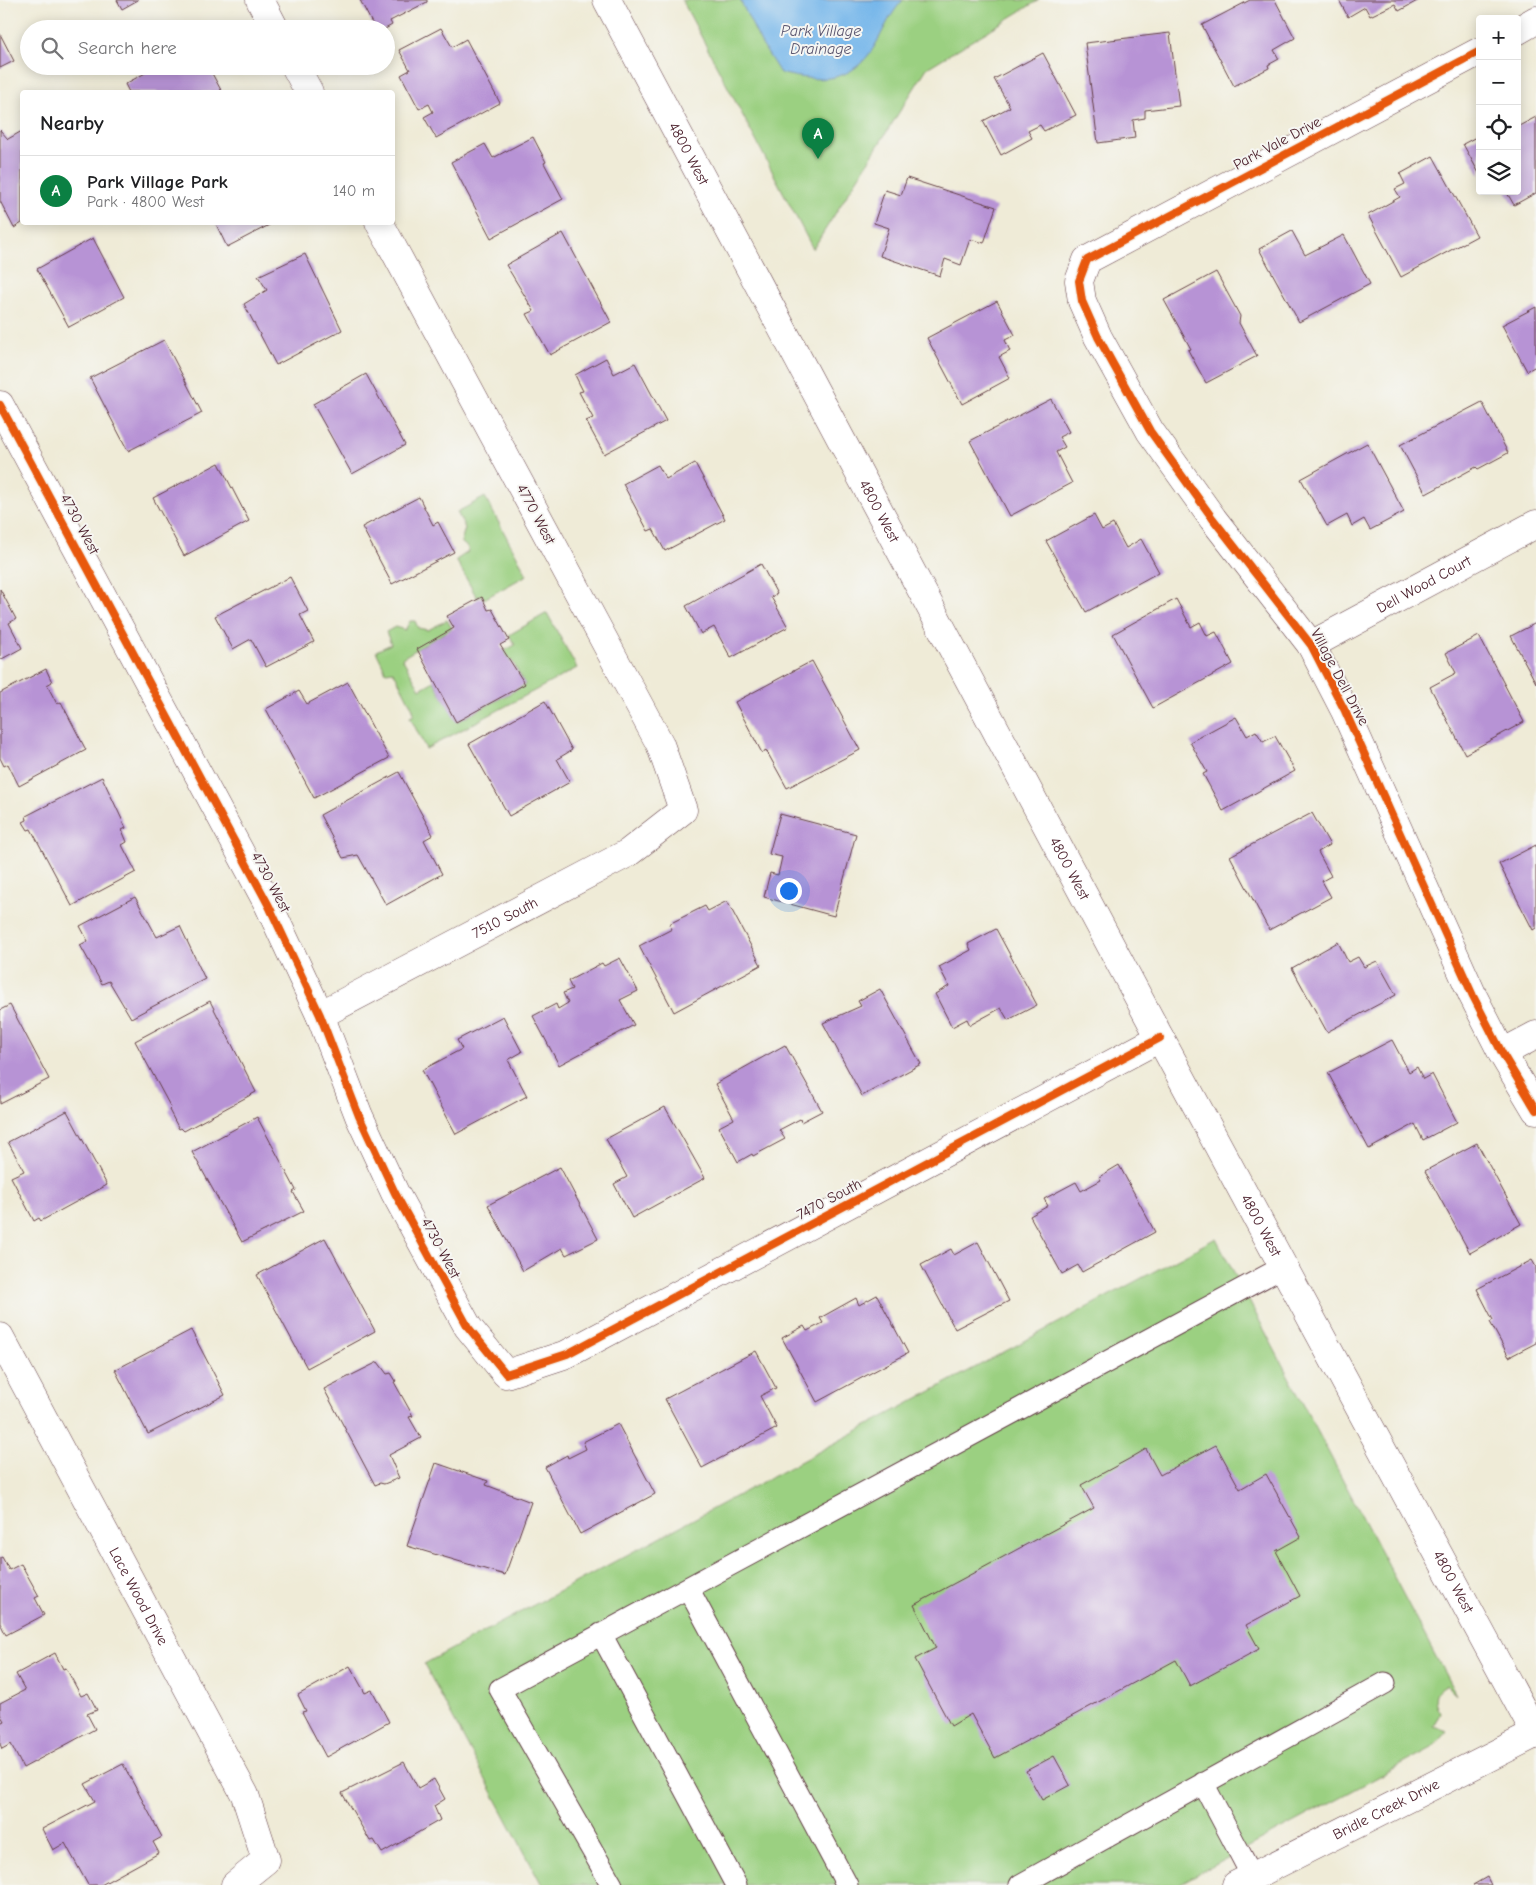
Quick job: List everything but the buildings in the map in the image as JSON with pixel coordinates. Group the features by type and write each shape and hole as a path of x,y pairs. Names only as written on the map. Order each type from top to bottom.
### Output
{"street":[{"path":"260,0 270,20"},
{"name":"4800 West","path":"607,0 1160,1038 1536,1735"},
{"path":"1521,28 1536,20"},
{"name":"Park Vale Drive","path":"1087,260 1476,52"},
{"path":"300,75 308,90"},
{"name":"4770 West","path":"381,225 660,744 683,810"},
{"name":"Village Dell Drive","path":"1087,260 1079,281 1082,301 1098,337 1150,431 1213,519 1311,645 1345,711 1446,937 1502,1053 1536,1110"},
{"name":"4730 West","path":"0,405 269,906 320,1015 359,1116 395,1193 468,1328 506,1374"},
{"name":"Dell Wood Court","path":"1311,645 1536,524"},
{"name":"7510 South","path":"320,1015 628,853 683,810"},
{"path":"1502,1053 1536,1035"},
{"name":"7470 South","path":"506,1374 567,1354 1160,1038"},
{"name":"Lace Wood Drive","path":"0,1337 245,1796 266,1860 235,1885"},
{"name":"Bridle Creek Drive","path":"1244,1881 1536,1735"}],"lane":[{"path":"612,1885 500,1689 1284,1267"},
{"path":"688,1588 847,1885"},
{"path":"602,1634 736,1885"},
{"path":"1020,1885 1385,1683"},
{"path":"1203,1784 1244,1881"}],"green space":[{"path":"682,0 1039,0 927,68 813,249"},
{"path":"485,497 527,575 484,599 482,595 477,598 456,560 468,552 468,548 461,542 465,528 457,512"},
{"path":"547,613 577,668 426,749 410,717 414,715 413,709 395,674 393,671 386,672 376,651 391,644 386,632 395,627 405,630 410,621 415,621 418,628 428,630 447,620 452,628 402,658 420,689 434,681 457,722 525,685 512,660 509,661 504,651 515,645 509,635"},
{"path":"1216,1238 1456,1695 1446,1685 1437,1694 1435,1700 1440,1712 1433,1727 1447,1731 1432,1748 1177,1885 542,1885 424,1664"}],"water":[{"name":"Park Village Drainage","path":"740,0 903,0 868,56 858,66 847,73 822,79 780,73 761,43"}],"cycle path":[{"path":"1476,53 1087,260 1079,281 1082,301 1098,337 1150,431 1213,519 1311,645 1345,711 1473,996 1502,1053 1536,1110"},
{"path":"0,405 269,906 320,1015 359,1116 395,1193 468,1327 506,1374 567,1354 1160,1038"}],"place":[{"name":"Park Village Park","path":"818,159"}]}
